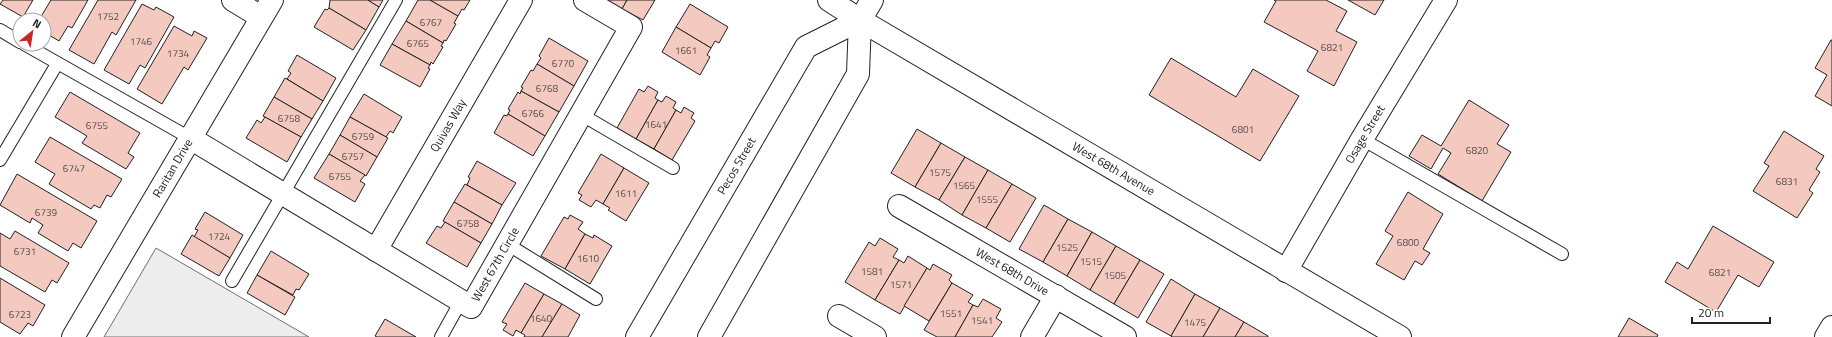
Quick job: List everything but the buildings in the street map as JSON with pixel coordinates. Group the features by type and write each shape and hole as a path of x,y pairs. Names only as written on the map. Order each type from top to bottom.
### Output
{"street":[{"path":"233,0 267,8"},
{"name":"Quivas Way","path":"376,250 521,0"},
{"name":"West 67th Circle","path":"190,138 471,307 632,27 585,0"},
{"name":"West 68th Avenue","path":"829,0 860,20 1400,337"},
{"path":"709,337 858,74 860,20 872,0"},
{"name":"Osage Street","path":"1286,271 1362,139 1446,0"},
{"name":"Raritan Drive","path":"73,337 267,8"},
{"name":"Pecos Street","path":"637,337 806,47 860,20"},
{"name":"West 68th Drive","path":"899,206 1126,337"},
{"path":"1032,337 1056,296"},
{"path":"839,316 875,337"},
{"path":"1826,337 1832,327"}],"lane":[{"path":"232,281 396,0"},
{"path":"0,30 12,37"},
{"path":"37,52 190,138"},
{"path":"0,160 57,64"},
{"path":"582,115 673,168"},
{"path":"1362,139 1562,254"},
{"path":"507,244 596,299"},
{"path":"441,337 461,301"}],"shaded area":[{"path":"156,248 309,337 104,337"}]}
